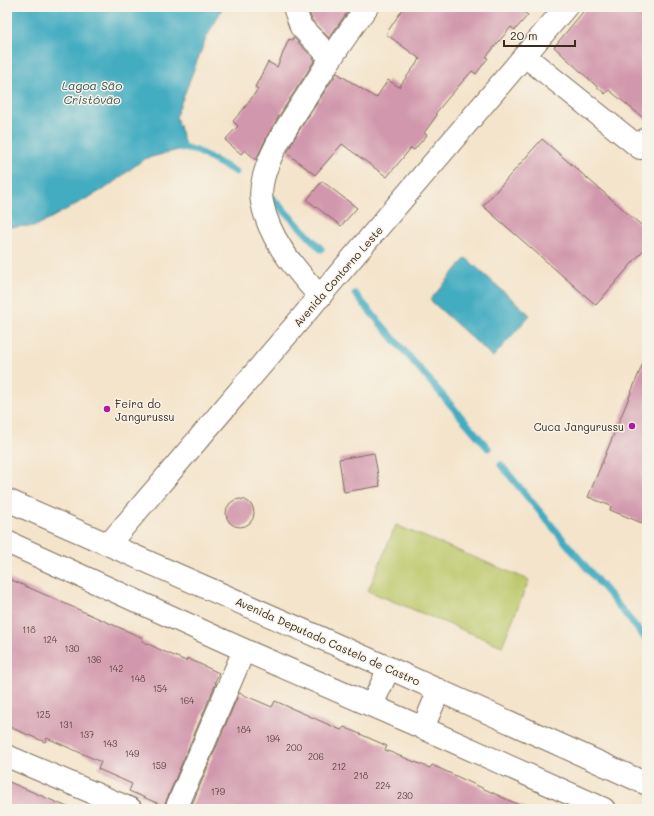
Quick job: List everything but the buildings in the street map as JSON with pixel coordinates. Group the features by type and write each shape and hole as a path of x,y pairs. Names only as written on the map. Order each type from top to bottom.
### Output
{"street":[{"path":"294,7 301,27 331,58"},
{"path":"320,297 295,268 276,241 267,223 261,201 262,183 282,135 331,58 367,7"},
{"name":"Avenida Contorno Leste","path":"109,544 566,7"},
{"path":"525,56 645,146"},
{"name":"Avenida Deputado Castelo de Castro","path":"7,500 390,668 647,784"},
{"path":"7,542 244,650 372,705 604,809"},
{"path":"176,809 244,650"},
{"path":"372,705 390,668"},
{"path":"423,728 439,690"},
{"path":"7,756 131,809"}],"green space":[{"path":"396,525 529,580 502,646 368,591"}],"water":[{"name":"Lagoa São Cristóvão","path":"7,7 223,7 206,38 176,116 186,148 144,159 106,188 36,226 7,227"},
{"path":"466,258 530,315 493,357 430,300"}],"waterway":[{"path":"178,147 197,151 236,172"},
{"path":"271,197 321,249"},
{"path":"355,294 488,448"},
{"path":"501,465 647,640"}],"place":[{"name":"Feira do Jangurussu","path":"107,409"},
{"name":"Cuca Jangurussu","path":"632,426"}]}
